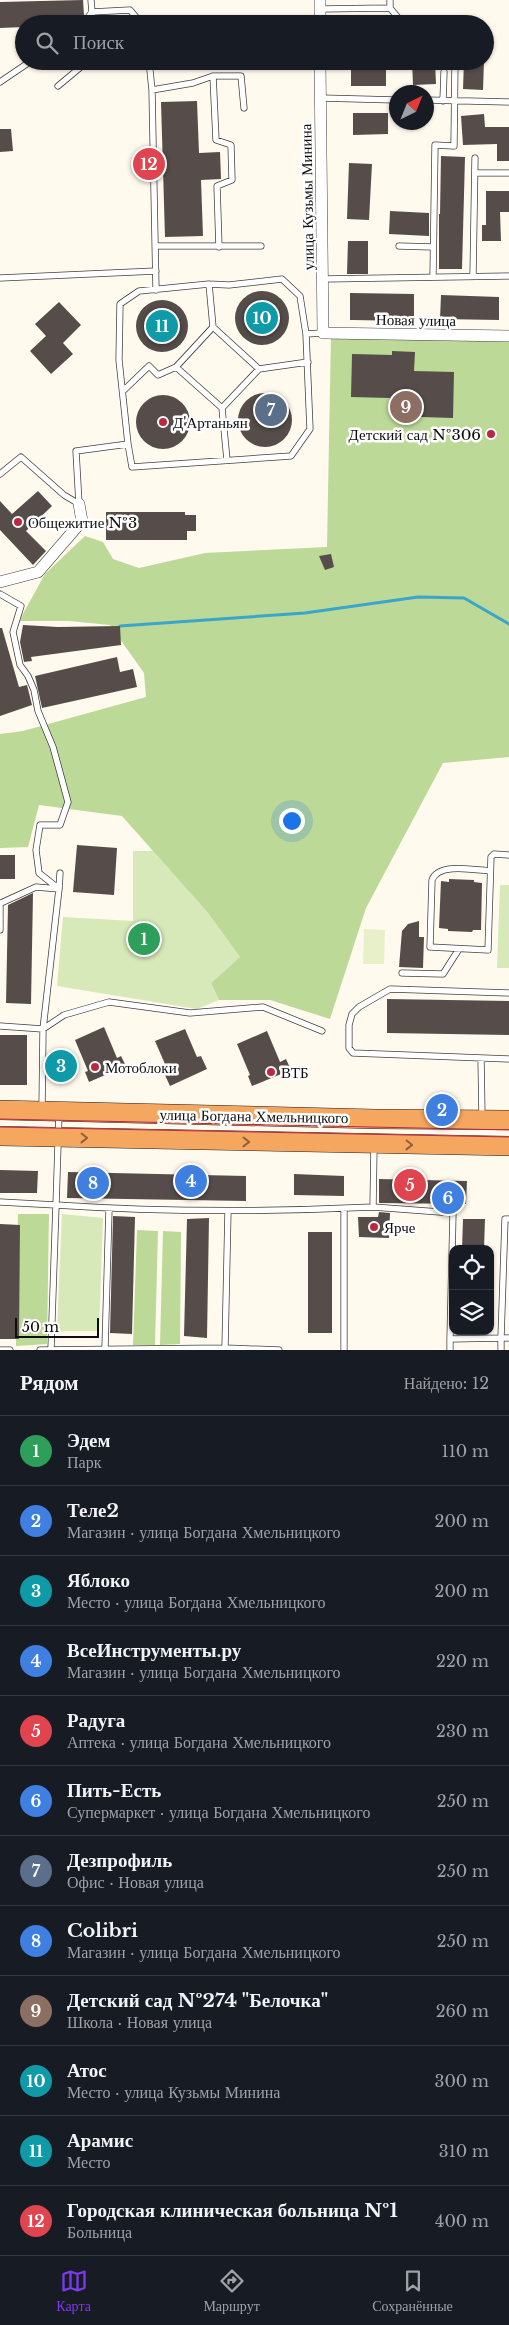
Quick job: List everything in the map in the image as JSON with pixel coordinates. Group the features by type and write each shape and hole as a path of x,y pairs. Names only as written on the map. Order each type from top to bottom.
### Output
{"highway":[{"name":"улица Богдана Хмельницкого","path":"0,1110 376,1119 509,1120"},
{"name":"улица Богдана Хмельницкого","path":"0,1136 509,1146"}],"street":[{"name":"улица Кузьмы Минина","path":"320,70 323,333"},
{"name":"Новая улица","path":"323,333 509,336"},
{"path":"0,582 38,572 82,522 78,504"}],"lane":[{"path":"91,0 92,15"},
{"path":"390,0 390,8 396,15"},
{"path":"320,5 390,8"},
{"path":"92,12 130,10 134,15"},
{"path":"0,82 18,70"},
{"path":"58,86 77,70"},
{"path":"150,70 152,90 156,290"},
{"path":"433,277 434,146 454,146 455,70"},
{"path":"443,101 444,72"},
{"path":"152,90 193,83 213,76 241,76 244,108"},
{"path":"213,76 216,140 231,145 232,180 217,186 219,247"},
{"path":"321,98 389,100"},
{"path":"434,100 509,102"},
{"path":"472,276 475,158"},
{"path":"475,173 509,173"},
{"path":"155,246 262,246"},
{"path":"399,246 433,247"},
{"path":"0,278 156,270"},
{"path":"323,279 509,276"},
{"path":"282,279 300,296 306,334 310,429 291,456 132,467 119,360 120,304 139,291 209,284 229,286 282,279"},
{"path":"209,284 213,327 259,369"},
{"path":"123,391 149,366 158,375 176,366 213,327"},
{"path":"306,334 323,333"},
{"path":"222,408 259,369 308,362"},
{"path":"176,366 222,408 227,460"},
{"path":"78,504 76,451 128,444"},
{"path":"0,474 21,457 64,495 78,504"},
{"path":"0,594 20,606 13,632 20,665 28,676 34,690 38,711 53,747 68,802 60,825 40,825 36,850 39,873 59,889"},
{"path":"490,871 442,869 432,877 429,945 432,948 488,950 492,856 509,855"},
{"path":"51,1350 58,1138 50,1111 43,1028 60,873"},
{"path":"0,930 1,903 36,887 59,889"},
{"path":"402,973 410,971 443,974 460,949"},
{"path":"509,993 390,989 359,1007 352,1014 349,1025 349,1048 353,1054 509,1059"},
{"path":"0,1026 43,1028 64,1015 109,1002 190,1013 263,1007 322,1031"},
{"path":"481,1058 482,1119"},
{"path":"373,1207 374,1144"},
{"path":"0,1202 109,1208 228,1211 373,1207 453,1213 450,1350"},
{"path":"105,1348 109,1208"},
{"path":"344,1209 344,1350"},
{"path":"225,1348 228,1211"},
{"path":"501,1350 506,1254 505,1219 509,1219"},
{"path":"450,1339 509,1338"},
{"path":"40,1350 105,1348 279,1350"},
{"path":"0,1350 10,1350"}],"green space":[{"path":"331,334 509,341 509,757 443,763 366,908 330,1019 270,1000 219,1000 211,983 240,957 208,913 122,816 39,805 28,847 0,848 0,734 23,731 146,697 144,673 110,625 69,621 19,621 45,574 85,536 103,542 113,559 139,568 205,553 327,547"},
{"path":"133,851 153,851 208,913 240,957 211,983 219,1000 197,1009 57,986 63,917 133,921"},
{"path":"500,885 509,885 509,968 497,968"},
{"path":"364,929 385,930 384,964 363,964"},
{"path":"18,1214 49,1214 47,1344 16,1346"},
{"path":"62,1214 103,1218 99,1331 57,1331"},
{"path":"137,1230 158,1231 155,1345 133,1345"},
{"path":"163,1231 181,1232 180,1344 160,1345"}],"building":[{"path":"83,0 84,15 15,15 15,27 0,28 0,2"},
{"path":"351,70 386,70 386,86 351,86"},
{"path":"412,70 435,70 436,84 413,85"},
{"path":"464,70 484,70 483,90 463,89"},
{"path":"197,101 199,153 220,152 221,179 201,180 203,236 165,237 161,102"},
{"path":"353,113 388,113 388,134 353,135"},
{"path":"484,114 485,127 509,127 509,161 497,161 497,144 463,145 461,116"},
{"path":"0,129 11,129 13,151 0,152"},
{"path":"441,156 465,157 462,269 439,269"},
{"path":"349,163 372,164 369,220 347,219"},
{"path":"486,191 509,191 509,212 500,212 501,241 482,241 482,225 486,225"},
{"path":"390,211 429,213 429,236 389,234"},
{"path":"348,241 368,241 368,274 347,274"},
{"path":"262,291 272,293 281,299 287,308 289,318 287,328 281,337 272,343 262,345 252,343 243,337 237,328 235,318 237,308 243,299 252,293"},
{"path":"350,293 414,294 414,321 350,320"},
{"path":"441,295 499,297 499,320 440,319"},
{"path":"162,300 172,302 180,308 186,316 188,326 186,336 180,344 172,350 162,352 152,350 144,344 138,336 136,326 138,316 144,308 152,302"},
{"path":"59,302 81,325 63,343 73,354 51,374 30,351 46,336 35,324"},
{"path":"392,351 415,352 414,371 454,372 453,418 390,416 390,398 351,397 352,354 392,355"},
{"path":"265,393 275,395 284,401 290,410 292,420 290,430 284,439 275,445 265,447 255,445 246,439 240,430 238,420 240,410 246,401 255,395"},
{"name":"Д'Артаньян","path":"163,395 173,397 182,403 188,412 190,422 188,432 182,441 173,447 163,449 153,447 144,441 138,432 136,422 138,412 144,403 153,397"},
{"name":"Общежитие №3","path":"38,491 52,506 26,531 46,551 33,565 0,530 0,501 12,514"},
{"path":"106,512 185,512 185,515 196,515 196,531 187,531 187,540 106,540"},
{"path":"331,554 334,567 325,570 319,556"},
{"path":"23,625 58,627 120,626 121,645 31,657 32,661 24,662 20,642"},
{"path":"0,628 2,628 19,687 27,685 32,705 0,716"},
{"path":"117,657 120,672 133,669 137,687 42,708 35,676"},
{"path":"77,845 117,848 114,895 73,892"},
{"path":"0,855 15,855 15,879 0,879"},
{"path":"449,879 474,880 474,882 482,883 481,930 473,930 472,932 448,931 448,929 439,928 441,881 449,882"},
{"path":"33,893 31,1004 6,1003 8,905"},
{"path":"419,921 419,937 424,937 423,968 399,967 402,931 408,924"},
{"path":"387,999 509,1001 509,1035 387,1033"},
{"path":"104,1027 117,1058 121,1056 126,1066 89,1082 85,1072 88,1071 75,1040"},
{"path":"185,1029 197,1057 201,1056 207,1069 170,1086 164,1073 168,1071 155,1041"},
{"path":"267,1031 280,1062 286,1059 291,1070 252,1086 248,1076 250,1075 237,1044"},
{"path":"0,1035 27,1035 27,1085 0,1085"},
{"path":"0,1170 38,1171 37,1193 0,1193"},
{"path":"68,1172 246,1176 246,1201 67,1198"},
{"path":"294,1174 344,1176 344,1196 294,1195"},
{"path":"379,1179 467,1181 466,1204 379,1203"},
{"name":"Ярче","path":"379,1212 390,1213 389,1238 359,1237 358,1217 378,1217"},
{"path":"113,1216 135,1217 132,1334 110,1333"},
{"path":"209,1218 207,1338 184,1336 187,1219"},
{"path":"463,1219 485,1219 484,1245 462,1245"},
{"path":"0,1224 20,1225 19,1339 0,1339"},
{"path":"308,1232 332,1232 332,1333 308,1333"}],"waterway":[{"path":"120,626 305,613 418,597 464,598 509,624"}],"tram line":[{"path":"0,1119 509,1130"},
{"path":"0,1127 509,1137"}],"place":[{"name":"Городская клиническая больница №1","path":"149,164"},
{"name":"Атос","path":"262,318"},
{"name":"Арамис","path":"162,326"},
{"name":"Детский сад №274 \"Белочка\"","path":"406,407"},
{"name":"Дезпрофиль","path":"271,410"},
{"name":"Д'Артаньян","path":"163,422"},
{"name":"Детский сад №306","path":"491,434"},
{"name":"Общежитие №3","path":"18,522"},
{"name":"Эдем","path":"144,939"},
{"name":"Яблоко","path":"61,1066"},
{"name":"Мотоблоки","path":"95,1067"},
{"name":"ВТБ","path":"271,1072"},
{"name":"Теле2","path":"442,1110"},
{"name":"ВсеИнструменты.ру","path":"191,1181"},
{"name":"Colibri","path":"93,1183"},
{"name":"Радуга","path":"410,1185"},
{"name":"Пить-Есть","path":"448,1198"},
{"name":"Ярче","path":"374,1227"}]}
